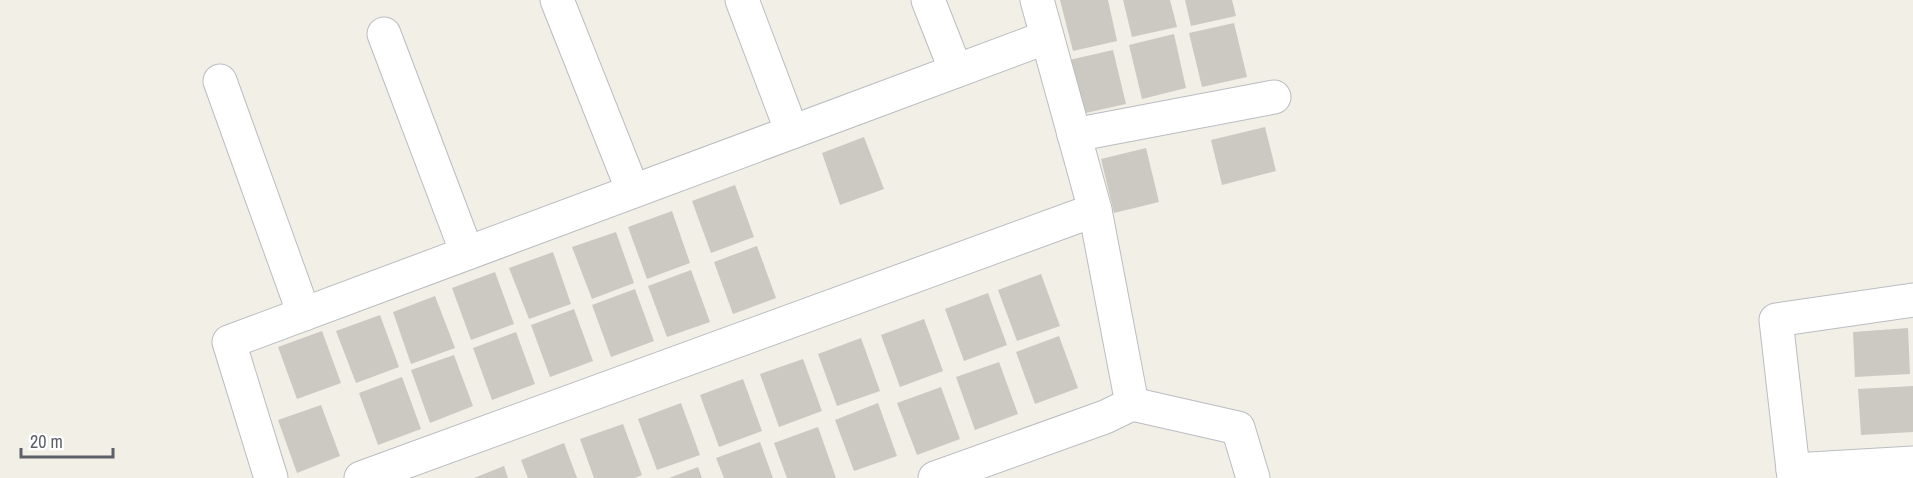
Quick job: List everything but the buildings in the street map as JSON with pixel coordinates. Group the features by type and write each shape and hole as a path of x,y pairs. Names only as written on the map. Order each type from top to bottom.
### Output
{"street":[{"path":"557,0 633,191"},
{"path":"742,0 792,132"},
{"path":"928,0 956,71"},
{"path":"1037,0 1095,210 1132,404"},
{"path":"384,34 467,253"},
{"path":"271,478 229,342 1047,38"},
{"path":"220,81 304,314"},
{"path":"1074,135 1274,97"},
{"path":"361,478 1095,210"},
{"path":"1913,300 1776,320 1794,474 1913,463"},
{"path":"935,478 1105,417 1132,404 1238,428 1253,478"}]}
